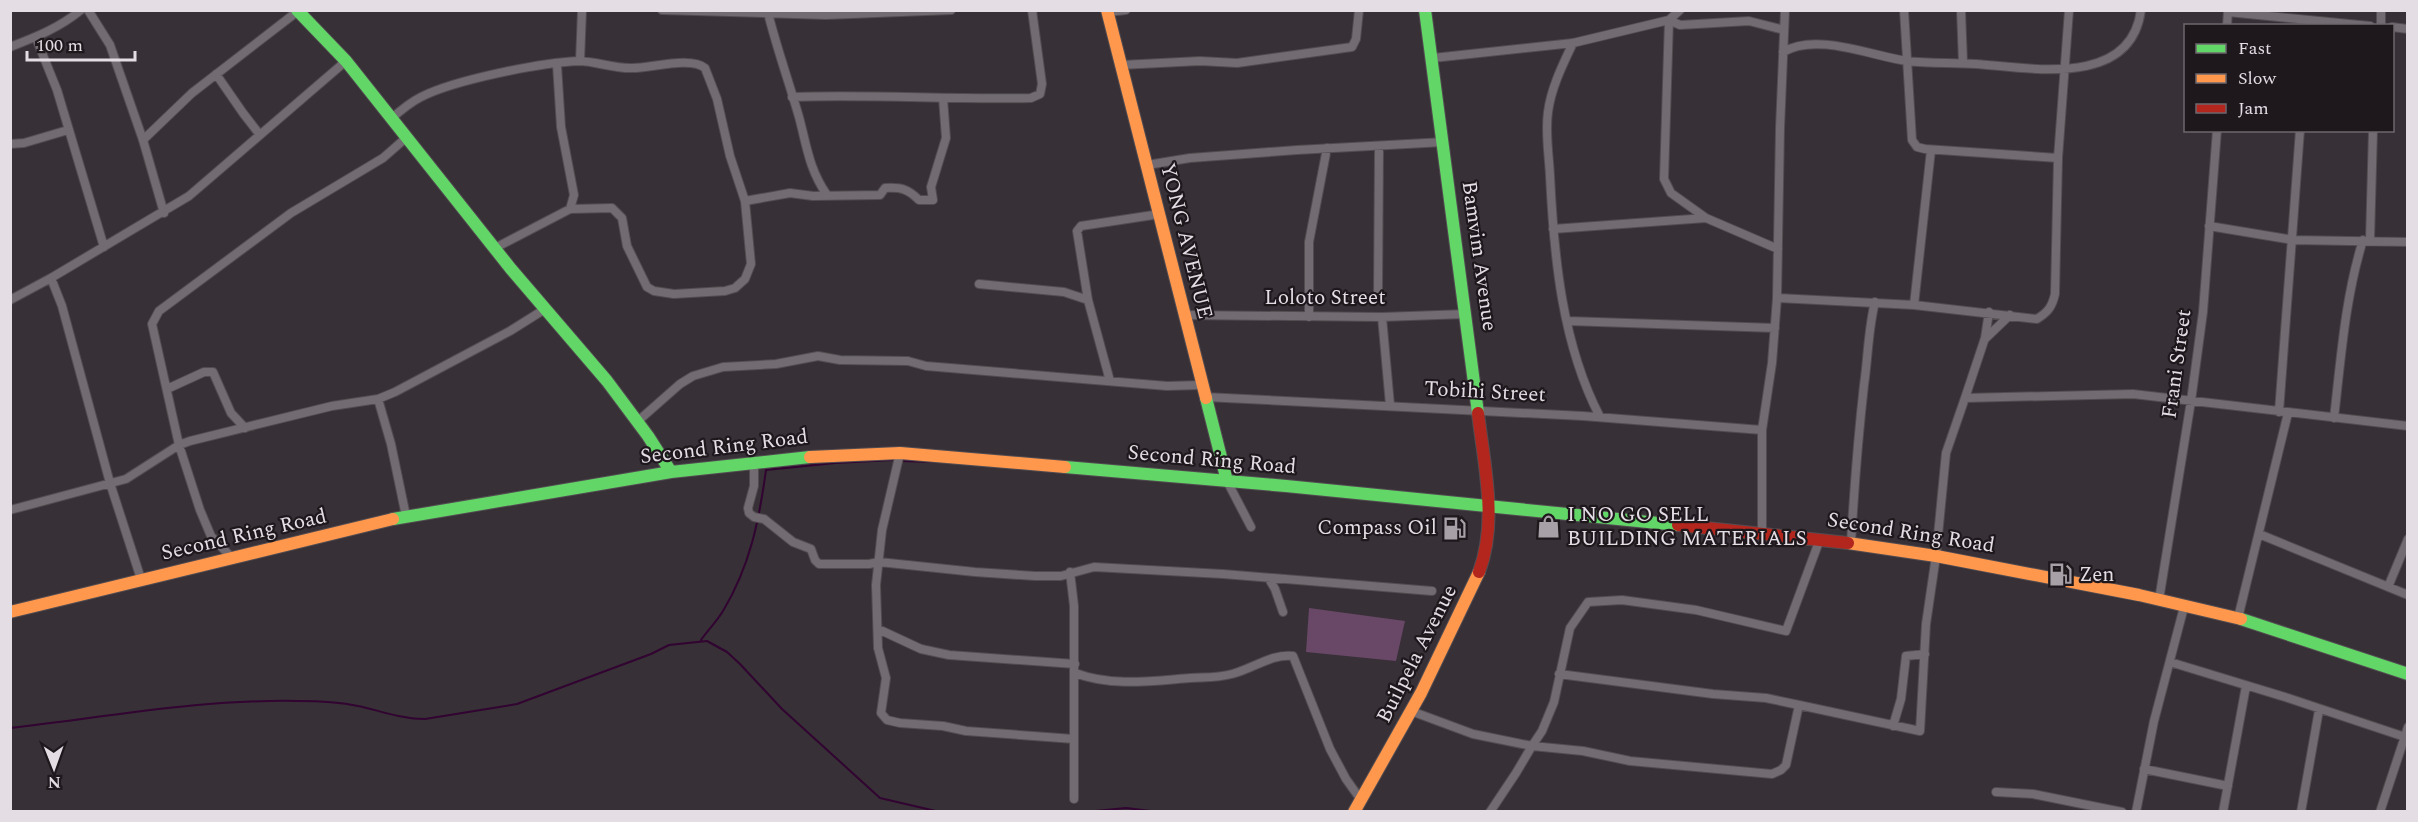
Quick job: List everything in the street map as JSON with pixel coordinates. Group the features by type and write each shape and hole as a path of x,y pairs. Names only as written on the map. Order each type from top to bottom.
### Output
{"main road":[{"name":"Bamvim Avenue","path":"1425,10 1479,410 1489,507"},
{"path":"297,11 346,61 495,248 638,421 671,472"},
{"name":"YONG AVENUE","path":"1108,11 1227,481"},
{"name":"Second Ring Road","path":"10,612 406,516 671,472 830,454 900,453 958,456 1227,481 1851,543 2010,568 2238,618 2408,674"},
{"name":"Builpela Avenue","path":"1354,812 1411,711 1480,572 1489,532 1489,507"}],"street":[{"path":"10,47 36,38 67,21 81,10"},
{"path":"88,10 110,45 143,140 164,213"},
{"path":"580,61 582,10"},
{"path":"662,10 826,15 951,10"},
{"path":"792,97 850,95 1031,98 1040,94 1042,84 1032,10"},
{"path":"1108,11 1126,10"},
{"path":"1121,65 1190,62 1237,63 1352,46 1356,39 1359,10"},
{"path":"1433,58 1574,43 1669,20 1680,10"},
{"path":"1762,533 1762,430 1777,298 1785,10"},
{"path":"1904,10 1912,140 1917,147 1931,150 2058,158"},
{"path":"1961,10 1964,63"},
{"path":"1777,298 1914,305 2037,319 2047,313 2055,294 2058,158 2069,10"},
{"path":"1783,52 1801,44 1847,48 1908,61 2064,70 2110,58 2132,41 2139,27 2141,10"},
{"path":"143,140 216,74 297,11"},
{"path":"2228,11 2328,24"},
{"path":"768,13 815,177 827,195"},
{"path":"1669,20 1680,26 1749,21 1784,30"},
{"path":"1669,20 1664,179 1671,192 1706,218 1778,249"},
{"path":"36,38 57,90 104,247"},
{"path":"1574,43 1554,88 1548,111 1553,229 1578,368 1586,391 1600,417"},
{"path":"10,300 164,213 189,196 346,61"},
{"path":"391,119 406,105 443,89 484,77 580,61 632,68 690,63 705,68 717,99 730,156 745,201 751,264 745,279 735,288 725,291 674,294 654,291 647,287 627,246 622,218 612,208 570,209 495,248"},
{"path":"557,65 561,127 574,195 570,209"},
{"path":"216,74 260,135"},
{"path":"745,201 790,193 813,196 880,195 885,188 897,187 908,189 919,200 933,200 931,187 946,138 943,98"},
{"path":"10,144 68,130"},
{"name":"Frani Street","path":"2158,600 2191,401 2203,312 2217,132"},
{"path":"2238,618 2259,534 2283,412 2300,132"},
{"path":"2334,418 2347,304 2353,273 2366,240 2373,132"},
{"path":"233,559 211,536 200,510 179,445 152,324 159,311 291,213 383,158 407,137"},
{"path":"1147,165 1190,158 1444,142"},
{"path":"1378,296 1379,147"},
{"path":"1309,316 1309,242 1327,148"},
{"path":"1914,305 1931,150"},
{"path":"1110,381 1088,300 1078,228 1160,214"},
{"path":"1553,229 1706,218"},
{"path":"2209,226 2293,240 2366,240 2408,243"},
{"path":"51,278 62,306 110,483 141,579"},
{"path":"979,284 1064,292 1088,300"},
{"path":"1851,543 1859,424 1870,321 1875,302"},
{"path":"10,510 126,479 179,445 332,406 378,399 438,371 545,309"},
{"path":"1559,674 1713,694 1766,698 1920,731 1929,596 1936,556 1946,453 1985,338 1989,312"},
{"name":"Loloto Street","path":"1184,315 1382,317 1466,314"},
{"path":"1985,338 2010,315"},
{"path":"1382,317 1390,405"},
{"path":"1568,321 1775,328"},
{"name":"Tobihi Street","path":"638,421 680,384 693,376 723,367 776,364 808,357 908,361 926,366 1204,391 1762,430"},
{"path":"167,389 204,372 213,372 231,413 245,428"},
{"path":"1965,398 2133,394 2408,426"},
{"path":"378,399 391,444 406,516"},
{"path":"900,453 886,505 876,585 879,660 886,678 881,713 887,720 966,731 1074,739"},
{"path":"754,462 754,486 748,513 764,519 793,542 811,549 819,564 879,562 1001,575 1061,576 1094,567 1223,574 1432,591"},
{"path":"1227,481 1251,527"},
{"path":"2259,534 2408,595"},
{"path":"1490,812 1516,773 1548,717 1569,628 1588,602 1622,600 1696,610 1786,631 1820,539"},
{"path":"2388,587 2408,539"},
{"path":"1070,572 1074,606 1074,799"},
{"path":"1269,579 1283,612"},
{"path":"2136,812 2144,769 2184,607"},
{"path":"878,629 921,649 949,655 1075,669 1090,678 1111,682 1213,678 1253,667 1284,655 1293,656 1330,749 1346,779 1361,800"},
{"path":"1893,726 1901,699 1906,656 1925,654"},
{"path":"2170,662 2288,698 2406,738"},
{"path":"2223,812 2246,686"},
{"path":"1411,711 1473,734 1532,746 1583,751 1630,761 1772,774 1786,765 1799,705"},
{"path":"2301,812 2319,710"},
{"path":"2380,812 2408,727"},
{"path":"2144,769 2228,786"},
{"path":"1996,792 2033,794 2122,812"}],"shaded area":[{"path":"1309,608 1405,621 1396,661 1306,652"}],"waterway":[{"path":"701,640 723,611 747,560 766,470 893,460"},
{"path":"902,461 934,462"},
{"path":"10,728 190,706 262,701 336,703 425,719 517,704 651,654 669,645 707,641 727,652 782,709 880,798 940,812"},
{"path":"1085,812 1126,808 1159,812"}],"traffic: fast":[{"path":"297,10 346,61 511,269 607,381 648,436 671,472"},
{"path":"1425,10 1478,413"},
{"path":"1206,398 1227,481"},
{"path":"393,519 671,472 810,457"},
{"path":"1065,467 1286,486 1678,525"},
{"path":"2241,619 2408,674"}],"traffic: slow":[{"path":"1107,10 1206,398"},
{"path":"810,457 900,453 1065,467"},
{"path":"10,612 393,519"},
{"path":"1848,543 1936,556 2139,595 2241,619"},
{"path":"1354,812 1421,693 1479,572"}],"traffic: jam":[{"path":"1478,413 1489,513 1485,553 1479,572"},
{"path":"1678,525 1848,543"}],"place":[{"name":"I NO GO SELL BUILDING MATERIALS","path":"1549,527"},
{"name":"Compass Oil","path":"1455,528"},
{"name":"Zen","path":"2061,575"}]}
